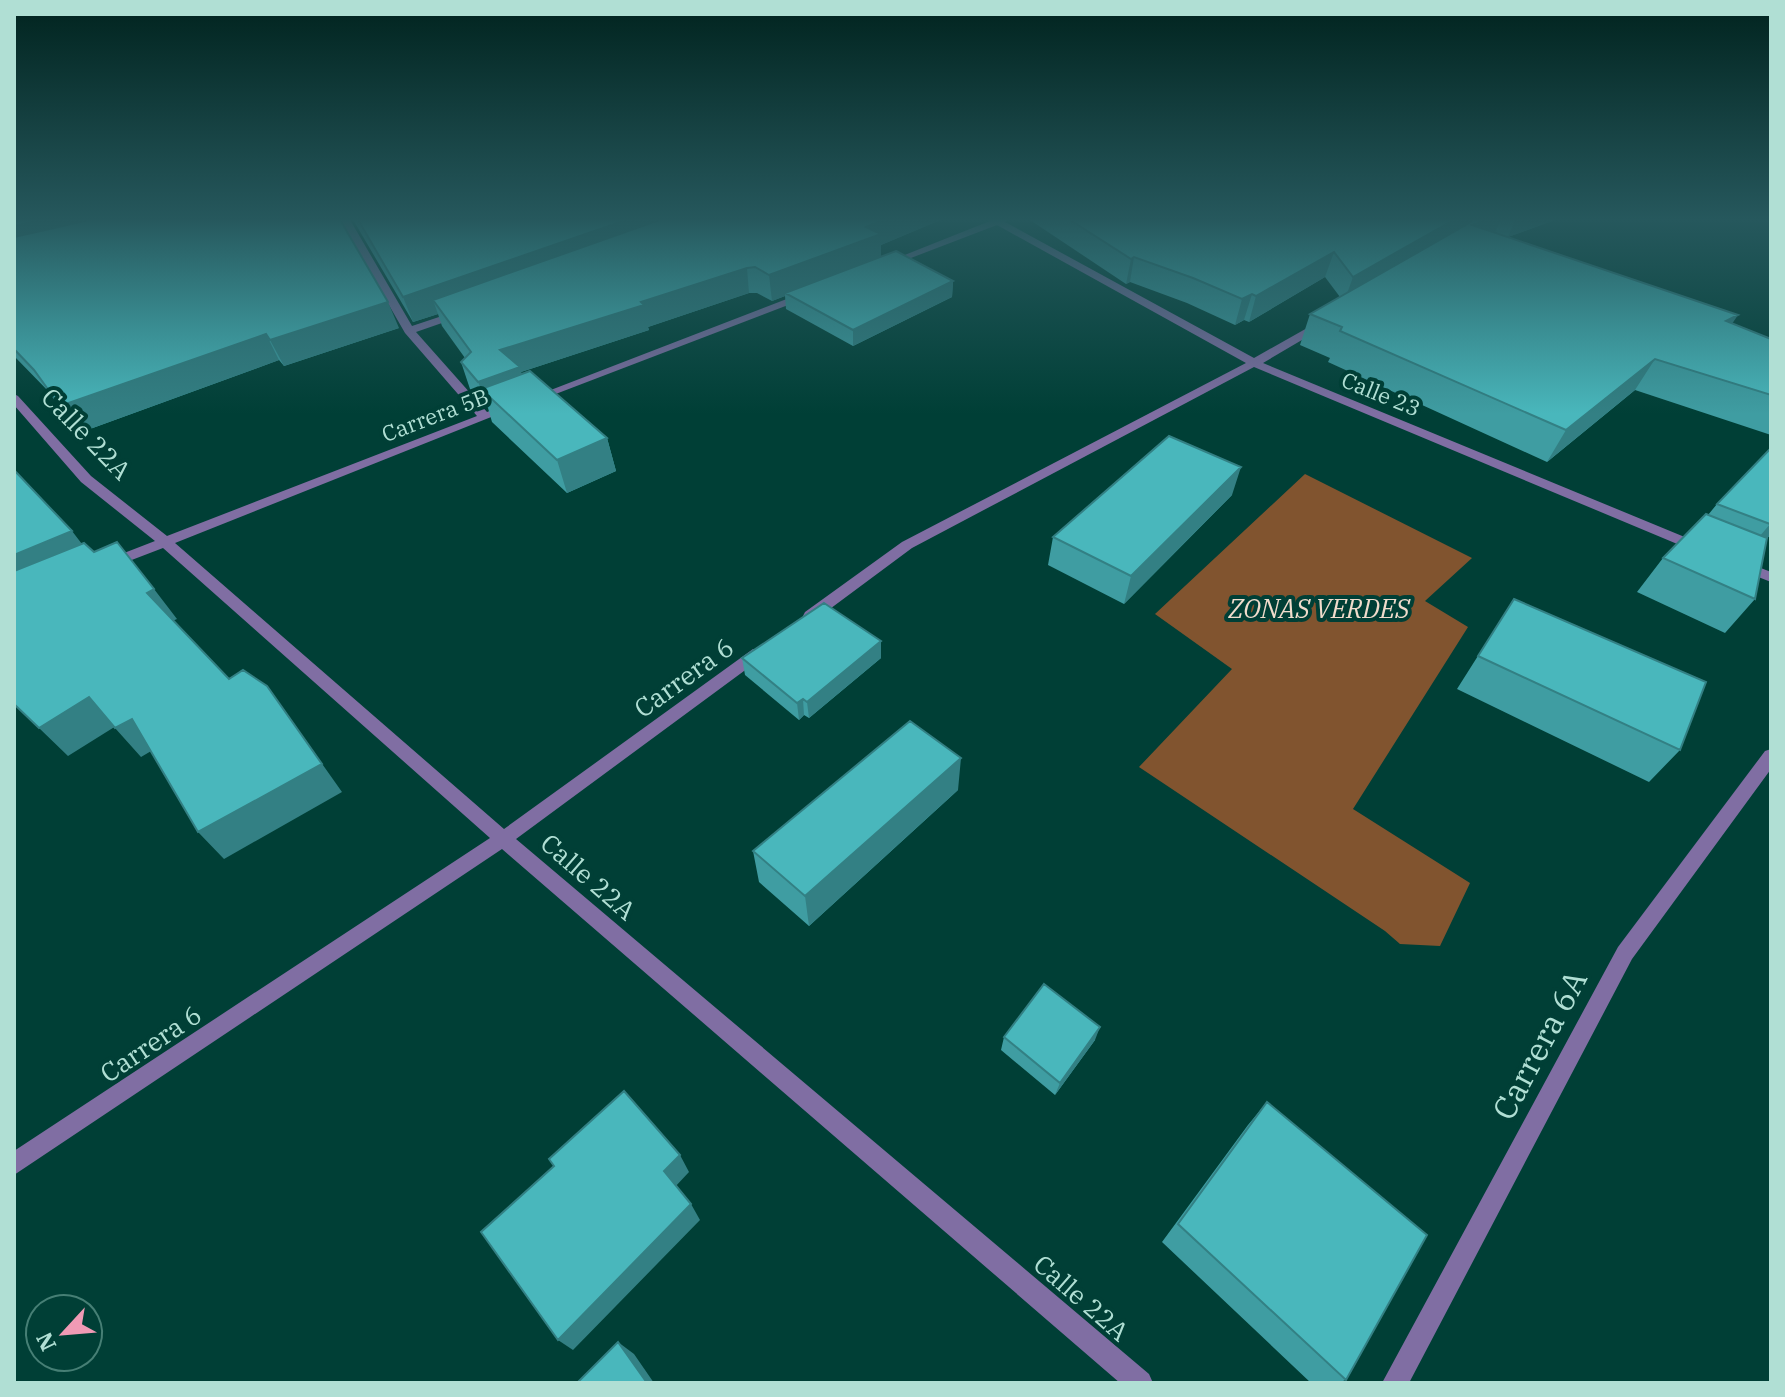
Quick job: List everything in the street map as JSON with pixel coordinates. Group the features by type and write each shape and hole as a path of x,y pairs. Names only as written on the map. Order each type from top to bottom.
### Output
{"street":[{"path":"382,283 409,331 485,417"},
{"name":"Calle 23","path":"1112,283 1254,363 1712,553"},
{"name":"Carrera 5B","path":"95,570 163,540 821,289"},
{"path":"409,331 469,310"},
{"path":"793,627 907,545 1254,363 1334,317"},
{"name":"Calle 22A","path":"14,398 86,479 163,540 503,839 1140,1383"},
{"path":"1727,559 1771,577"},
{"name":"Carrera 6","path":"14,1164 503,839 768,646"},
{"name":"Carrera 6A","path":"1395,1383 1625,953 1771,756"}],"green space":[{"name":"ZONAS VERDES","path":"1305,474 1472,558 1425,601 1468,627 1353,809 1470,883 1440,946 1400,944 1139,767 1232,669 1155,614"}],"building":[{"path":"14,283 377,283 388,302 270,340 266,334 60,406 14,349"},
{"path":"395,283 443,283 403,297"},
{"path":"481,283 700,283 641,302 644,305 500,350 520,367 478,382 461,362 471,352 433,300"},
{"path":"811,283 949,283 853,330 785,293"},
{"path":"1205,283 1279,283 1256,296 1252,294 1242,299"},
{"path":"1364,283 1644,283 1738,315 1726,321 1771,339 1771,395 1655,359 1566,430 1340,331 1342,327 1310,314"},
{"path":"530,371 607,438 557,460 481,389"},
{"path":"1169,436 1241,467 1131,576 1053,537"},
{"path":"1771,448 1771,523 1717,504"},
{"path":"14,470 72,531 14,555"},
{"path":"1706,514 1767,538 1755,599 1663,558"},
{"path":"117,542 154,589 147,593 229,679 243,670 267,686 322,764 198,832 132,719 115,728 89,697 39,728 14,704 14,571 84,543 94,552"},
{"path":"1514,599 1706,682 1680,750 1478,656"},
{"path":"824,603 881,641 807,702 803,699 797,703 742,658"},
{"path":"910,721 961,758 805,896 753,851"},
{"path":"1044,984 1100,1027 1060,1083 1004,1037"},
{"path":"624,1091 680,1155 664,1171 691,1204 558,1340 481,1232 554,1166 549,1159"},
{"path":"1267,1102 1427,1235 1346,1380 1178,1224"},
{"path":"618,1342 647,1383 577,1383"}]}
